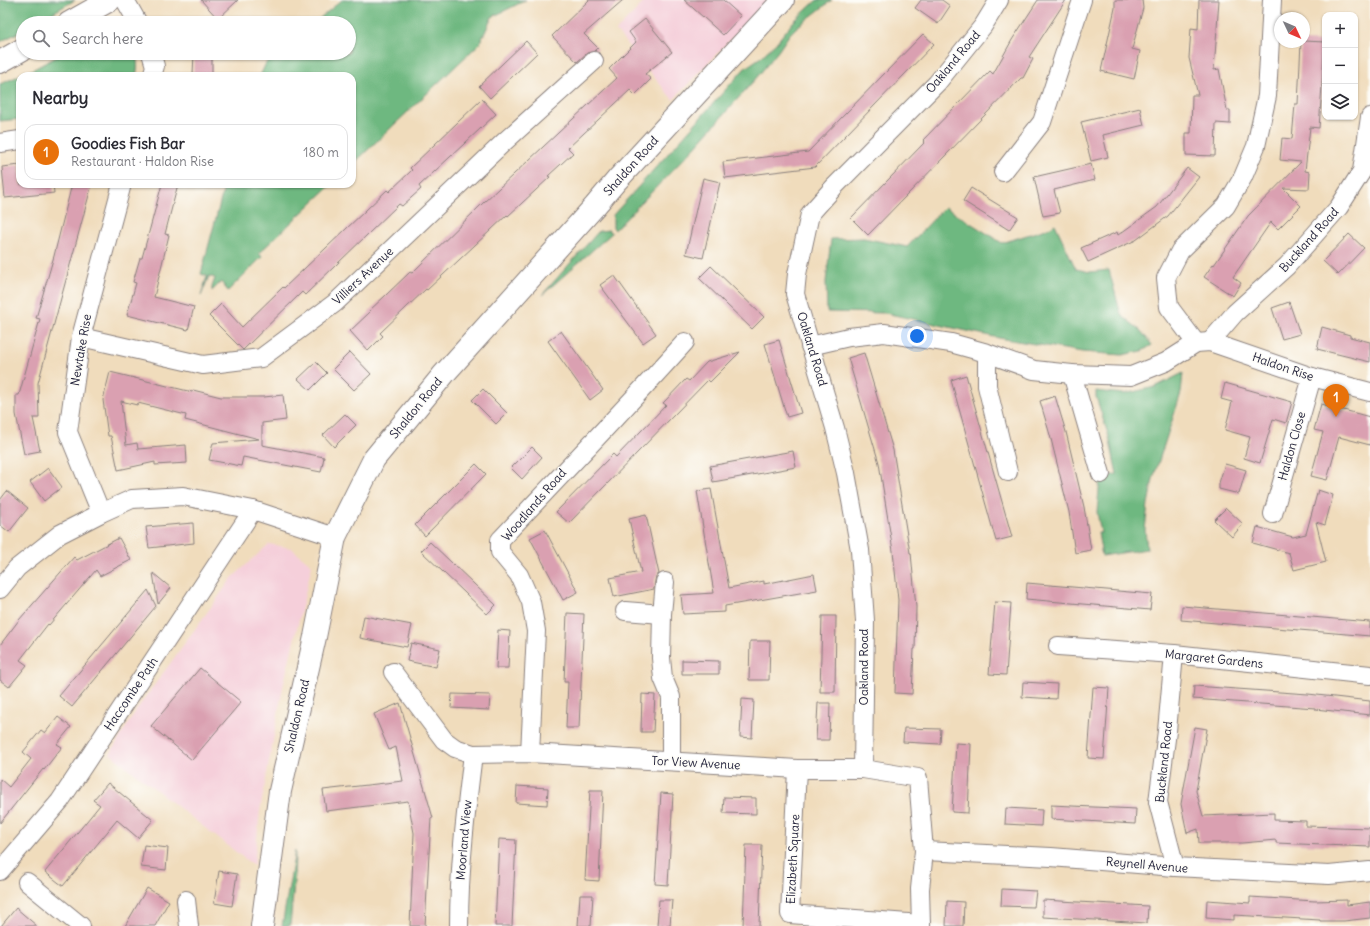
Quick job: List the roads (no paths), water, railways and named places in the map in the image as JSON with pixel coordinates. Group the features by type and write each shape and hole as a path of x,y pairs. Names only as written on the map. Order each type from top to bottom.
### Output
{"street":[{"path":"81,16 110,0"},
{"path":"125,0 134,16"},
{"name":"Shaldon Road","path":"262,926 280,791 315,637 335,537 374,459 444,374 617,180 783,0"},
{"name":"Oakland Road","path":"863,769 865,621 860,550 846,472 795,294 797,274 810,214 835,186 937,83 983,26 999,0"},
{"path":"1002,172 1042,122 1082,0"},
{"path":"1203,342 1169,307 1166,278 1180,251 1226,206 1243,177 1256,146 1267,96 1272,0"},
{"path":"0,62 16,53"},
{"path":"153,60 155,66 153,72"},
{"name":"Villiers Avenue","path":"81,337 203,365 261,358 335,303 503,143 594,61"},
{"name":"Buckland Road","path":"810,346 850,337 884,333 951,343 987,353 1034,370 1072,374 1131,376 1166,362 1203,342 1287,266 1339,207 1362,171 1370,117"},
{"path":"0,143 16,141"},
{"name":"Newtake Rise","path":"101,513 68,432 81,337 121,188"},
{"name":"Woodlands Road","path":"530,753 536,631 531,602 519,575 500,552 500,540 685,342"},
{"name":"Haldon Rise","path":"1203,342 1312,377 1370,392"},
{"path":"987,353 988,386 1008,472"},
{"path":"1072,374 1101,474"},
{"name":"Haldon Close","path":"1273,514 1312,377"},
{"path":"0,589 17,568 60,534 132,499 183,496 253,510 335,537"},
{"name":"Haccombe Path","path":"0,871 60,801 253,510"},
{"path":"665,582 662,614 663,678 671,697 671,761"},
{"path":"625,611 662,614"},
{"name":"Margaret Gardens","path":"1058,646 1174,654 1370,675"},
{"name":"Buckland Road","path":"1174,654 1167,731 1158,802 1175,867"},
{"path":"394,672 444,740 455,748 473,754"},
{"name":"Tor View Avenue","path":"473,754 530,753 797,769 863,769 918,778 924,851"},
{"name":"Moorland View","path":"459,926 459,899 464,826 473,754"},
{"name":"Elizabeth Square","path":"797,769 790,914 921,925"},
{"path":"921,925 920,889 924,851"},
{"name":"Reynell Avenue","path":"924,851 1051,857 1175,867 1329,875 1370,871"},
{"path":"27,882 82,926"},
{"path":"186,900 189,926"}],"place":[{"name":"Goodies Fish Bar","path":"1336,417"}]}
